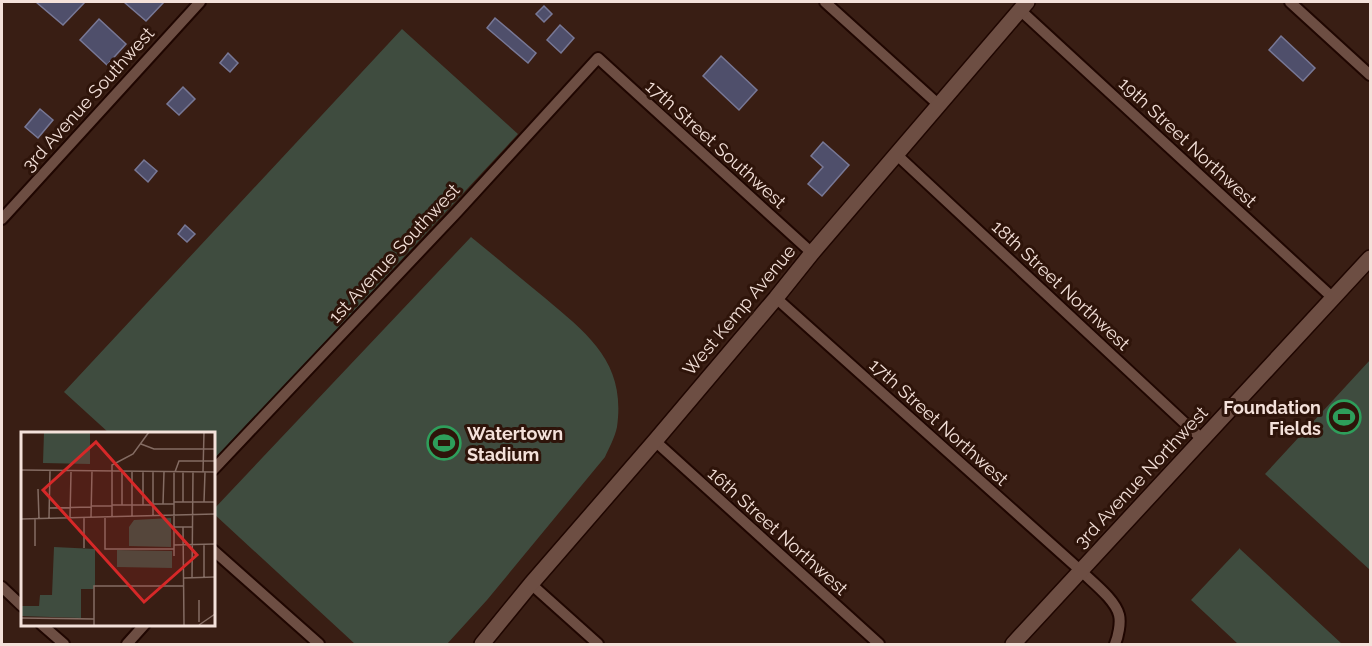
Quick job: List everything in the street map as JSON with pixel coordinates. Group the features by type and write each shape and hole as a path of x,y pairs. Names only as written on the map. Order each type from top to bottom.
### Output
{"street":[{"name":"3rd Avenue Southwest","path":"2,219 200,2"},
{"path":"825,2 939,105"},
{"path":"1290,2 1371,75"},
{"name":"West Kemp Avenue","path":"482,645 531,584 1024,6"},
{"name":"19th Street Northwest","path":"1024,6 1333,298"},
{"name":"17th Street Southwest","path":"598,58 812,254"},
{"name":"1st Avenue Southwest","path":"214,469 457,212 598,58"},
{"name":"18th Street Northwest","path":"897,155 1203,440"},
{"name":"3rd Avenue Northwest","path":"1012,645 1371,258"},
{"name":"17th Street Northwest","path":"776,298 1080,570 1110,600 1119,615 1118,637 1115,645"},
{"name":"16th Street Northwest","path":"655,441 879,645"},
{"path":"214,551 319,645"},
{"path":"531,584 598,645"},
{"path":"2,587 21,605"},
{"path":"42,625 64,645"},
{"path":"127,645 144,625"}],"green space":[{"path":"402,29 518,134 214,462 214,432 108,432 64,392"},
{"name":"Watertown Stadium","path":"471,237 589,338 601,352 616,385 617,427 605,457 487,600 447,644 355,644 214,514 214,509"},
{"name":"Foundation Fields","path":"1370,360 1370,570 1265,474"},
{"path":"1240,548 1342,644 1238,644 1191,600"}],"building":[{"path":"36,2 85,2 63,25"},
{"path":"124,2 164,2 146,21"},
{"path":"544,6 552,14 544,22 536,14"},
{"path":"495,18 536,53 528,63 487,28"},
{"path":"99,19 126,44 107,65 80,40"},
{"path":"560,25 574,38 561,53 547,40"},
{"path":"1281,36 1315,68 1303,81 1269,50"},
{"path":"228,53 238,63 230,72 220,63"},
{"path":"721,56 757,90 739,110 703,76"},
{"path":"183,87 195,99 179,115 167,104"},
{"path":"40,109 53,120 38,138 25,127"},
{"path":"823,142 849,165 822,196 808,184 823,167 811,156"},
{"path":"144,160 157,171 148,182 135,170"},
{"path":"185,225 195,234 187,242 178,234"}],"place":[{"name":"Foundation Fields","path":"1344,417"},
{"name":"Watertown Stadium","path":"444,443"}]}
